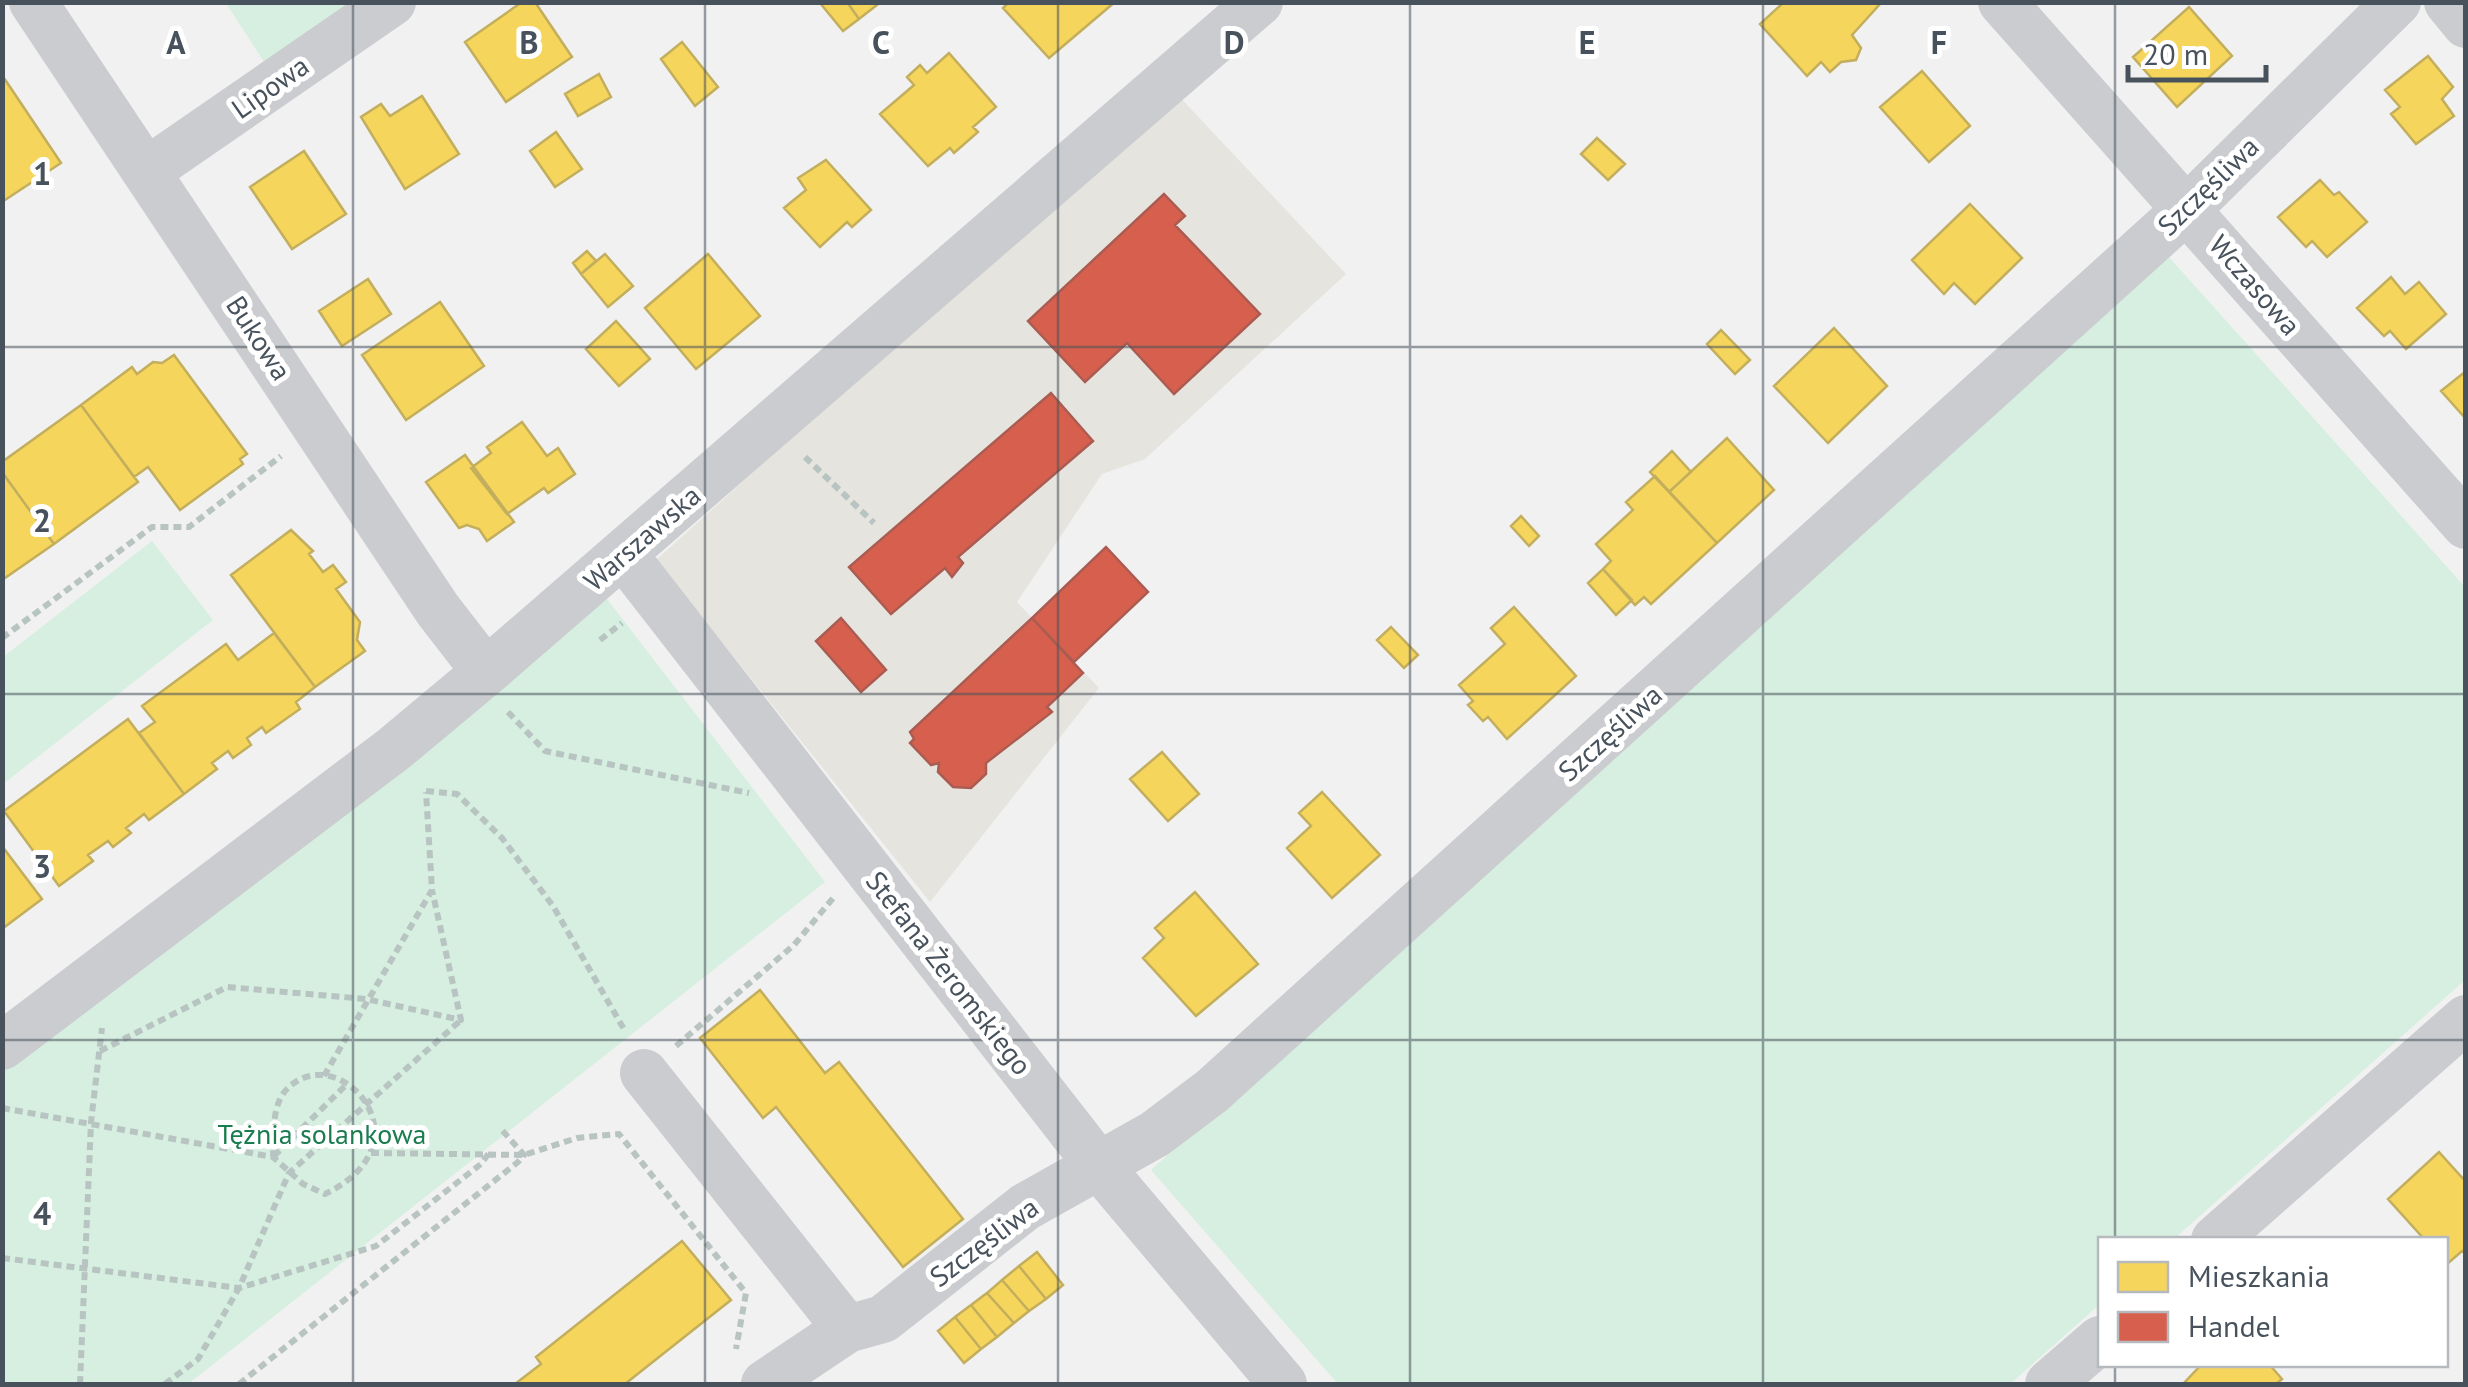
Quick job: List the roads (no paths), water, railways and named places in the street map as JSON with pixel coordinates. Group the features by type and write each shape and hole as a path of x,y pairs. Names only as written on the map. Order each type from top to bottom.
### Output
{"street":[{"name":"Bukowa","path":"33,2 438,610 497,692"},
{"name":"Lipowa","path":"148,171 392,2"},
{"name":"Warszawska","path":"2,1046 395,748 497,692 623,554 1258,2"},
{"name":"Wczasowa","path":"2002,2 2466,525"},
{"name":"Szczęśliwa","path":"750,1372 847,1330 883,1320 1025,1207 1155,1134 1212,1091 2188,208 2396,2"},
{"path":"2448,2 2466,24"},
{"name":"Stefana Żeromskiego","path":"623,554 1099,1166 1283,1384"},
{"path":"2218,1237 2458,1041"},
{"path":"644,1073 847,1330"},
{"path":"2049,1384 2098,1342"}],"park label":[{"name":"Tężnia solankowa","path":"322,1134"}]}
